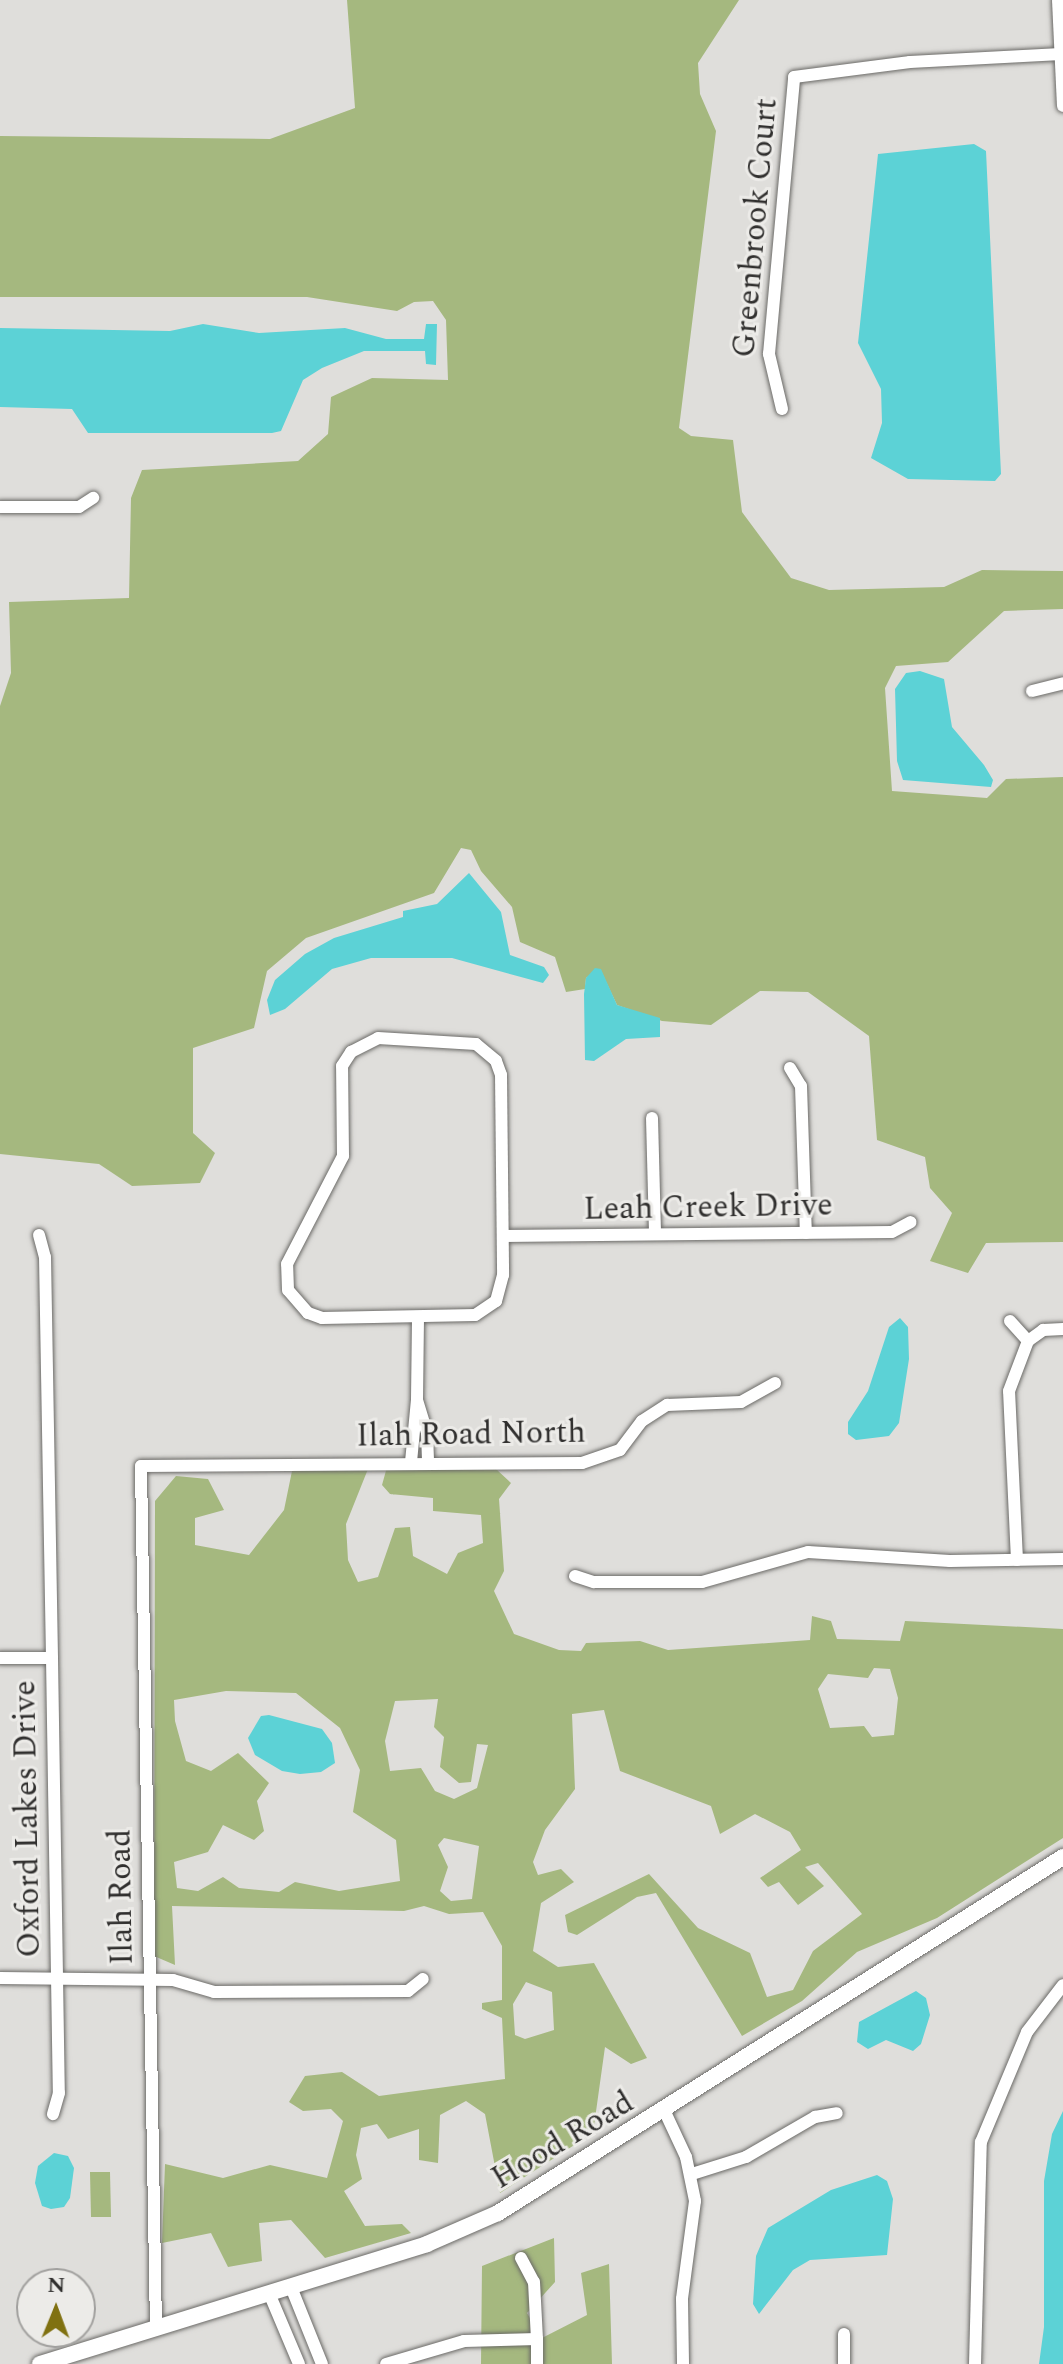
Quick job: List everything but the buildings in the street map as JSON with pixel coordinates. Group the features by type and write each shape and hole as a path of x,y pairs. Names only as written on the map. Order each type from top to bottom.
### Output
{"street":[{"path":"1058,0 1063,106"},
{"name":"Greenbrook Court","path":"782,409 769,354 791,156 794,77 910,62 1061,54"},
{"path":"0,507 79,507 93,498"},
{"path":"1032,691 1063,683"},
{"path":"378,1038 476,1044 496,1061 501,1075 503,1236 503,1275 496,1301 475,1315 322,1318 295,1303 285,1277 287,1264 343,1156 342,1066 351,1052 378,1038"},
{"path":"790,1068 801,1086 806,1233"},
{"path":"652,1118 655,1234"},
{"name":"Leah Creek Drive","path":"503,1236 892,1232 911,1222"},
{"name":"Oxford Lakes Drive","path":"39,1235 45,1257 59,2093 53,2114"},
{"path":"411,1462 417,1400 418,1318"},
{"path":"1010,1321 1028,1341"},
{"path":"1017,1560 1009,1391 1028,1341 1043,1330 1063,1329"},
{"name":"Ilah Road North","path":"141,1466 604,1459 631,1440 642,1421 667,1405 741,1402 775,1383"},
{"path":"417,1400 427,1432 428,1462"},
{"name":"Ilah Road","path":"141,1466 156,2328"},
{"path":"575,1576 594,1582 702,1582 808,1552 1063,1559"},
{"path":"0,1658 52,1658"},
{"name":"Hood Road","path":"40,2364 291,2287 475,2224 665,2112 1063,1857"},
{"path":"0,1978 173,1980 214,1992 408,1991 423,1979"},
{"path":"975,2364 981,2142 1033,2020 1063,1985"},
{"path":"665,2112 692,2174 694,2220 682,2299 683,2364"},
{"path":"692,2174 746,2157 815,2117 837,2113"},
{"path":"521,2258 534,2282 537,2364"},
{"path":"291,2287 306,2334 322,2364"},
{"path":"269,2293 299,2364"},
{"path":"287,2340 306,2334"},
{"path":"844,2334 844,2364"},
{"path":"386,2364 464,2341 537,2339"}],"green space":[{"path":"347,0 739,0 698,63 700,94 716,131 679,428 691,436 733,440 742,512 791,578 829,590 944,587 982,570 1063,571 1063,609 1004,611 948,662 896,666 885,688 892,791 987,798 1006,779 1063,777 1063,1242 986,1243 968,1273 930,1261 952,1213 930,1188 925,1157 877,1140 869,1036 808,992 760,991 711,1025 662,1021 617,1005 600,969 586,978 585,989 566,992 555,957 520,942 512,907 481,871 471,850 461,848 434,893 306,938 267,971 254,1028 193,1048 193,1133 215,1153 200,1183 132,1186 99,1164 0,1154 0,706 11,673 9,602 129,598 131,498 142,470 298,461 328,434 331,397 372,378 448,380 446,320 433,301 414,302 397,311 307,297 0,297 0,136 270,139 355,108"},
{"path":"387,1467 496,1469 511,1483 499,1499 504,1571 494,1591 514,1634 559,1650 581,1651 586,1643 640,1641 668,1650 810,1640 812,1616 831,1621 837,1639 900,1641 905,1621 1063,1629 1063,1838 937,1918 857,1952 802,2001 742,2036 656,1893 637,1897 577,1935 568,1932 565,1915 649,1874 698,1928 750,1953 767,1997 793,1990 813,1951 862,1914 818,1863 805,1867 824,1886 798,1905 779,1882 768,1887 760,1878 801,1850 790,1832 755,1814 720,1834 711,1806 620,1771 604,1710 572,1714 575,1789 545,1830 533,1862 538,1875 561,1869 574,1882 541,1903 533,1951 558,1967 594,1963 647,2058 631,2064 605,2047 593,2133 500,2193 485,2114 466,2101 440,2115 438,2163 419,2160 419,2129 388,2139 377,2124 361,2128 356,2155 362,2179 344,2191 365,2226 402,2224 411,2233 325,2258 291,2220 259,2223 262,2261 228,2267 211,2233 162,2243 165,2164 223,2178 270,2165 327,2178 343,2121 331,2109 303,2111 289,2102 305,2076 342,2072 379,2096 505,2079 502,2018 482,2009 482,2003 502,2000 502,1946 483,1912 449,1914 424,1906 404,1911 172,1906 175,1965 154,1956 155,1501 176,1476 208,1479 224,1510 195,1518 195,1545 249,1555 284,1510 292,1471 368,1469 346,1524 348,1560 358,1582 378,1577 395,1528 410,1527 413,1556 447,1574 458,1553 483,1543 481,1515 433,1511 433,1498 390,1494 382,1485","holes":["874,1668 890,1669 898,1698 894,1735 872,1737 864,1726 830,1728 818,1689 828,1674 868,1678","226,1691 296,1693 340,1728 360,1770 353,1812 396,1840 400,1881 339,1891 295,1882 279,1892 239,1888 223,1877 198,1891 177,1888 174,1862 208,1852 223,1825 254,1840 264,1831 257,1801 269,1783 238,1753 211,1771 186,1761 175,1721 174,1700","438,1699 434,1727 444,1737 440,1767 459,1783 471,1782 477,1744 488,1745 477,1788 454,1799 435,1791 421,1768 390,1771 385,1741 395,1701","444,1838 479,1846 472,1899 451,1901 440,1891 448,1867 438,1845","526,1982 552,1992 554,2030 525,2039 515,2035 513,2004"]},
{"path":"90,2172 110,2172 111,2217 91,2217"},
{"path":"554,2238 555,2282 527,2313 542,2338 587,2315 581,2273 609,2264 612,2364 481,2364 482,2266"}],"water":[{"path":"974,144 986,151 1001,474 995,481 908,479 871,458 882,423 881,389 858,343 878,154"},
{"path":"203,324 259,333 345,328 386,339 424,339 426,324 437,324 436,365 426,364 425,351 364,351 322,368 303,380 281,431 272,433 88,433 72,409 0,407 0,328 170,331"},
{"path":"920,671 944,679 952,727 984,765 993,780 991,787 903,780 897,761 895,689 906,673"},
{"path":"469,873 501,912 510,955 544,967 549,975 543,983 452,958 371,958 332,969 285,1009 270,1015 267,1000 275,980 305,954 334,938 403,917 403,911 437,904"},
{"path":"595,968 601,969 617,1005 660,1018 660,1037 626,1039 594,1061 585,1060 584,994 586,978"},
{"path":"900,1318 908,1327 909,1359 899,1423 889,1436 856,1440 848,1434 848,1422 868,1391 889,1327"},
{"path":"269,1715 322,1729 332,1743 335,1763 321,1772 300,1774 282,1771 255,1755 248,1738 261,1716"},
{"path":"916,1991 926,1998 930,2015 921,2044 913,2051 886,2040 868,2049 857,2042 859,2022"},
{"path":"1063,2111 1063,2364 1039,2364 1044,2327 1044,2181 1052,2134"},
{"path":"54,2153 68,2156 74,2168 70,2198 64,2207 51,2209 42,2206 35,2183 38,2166"},
{"path":"877,2175 887,2181 893,2199 887,2255 810,2260 793,2270 759,2314 753,2304 756,2256 768,2228 831,2190"}]}
